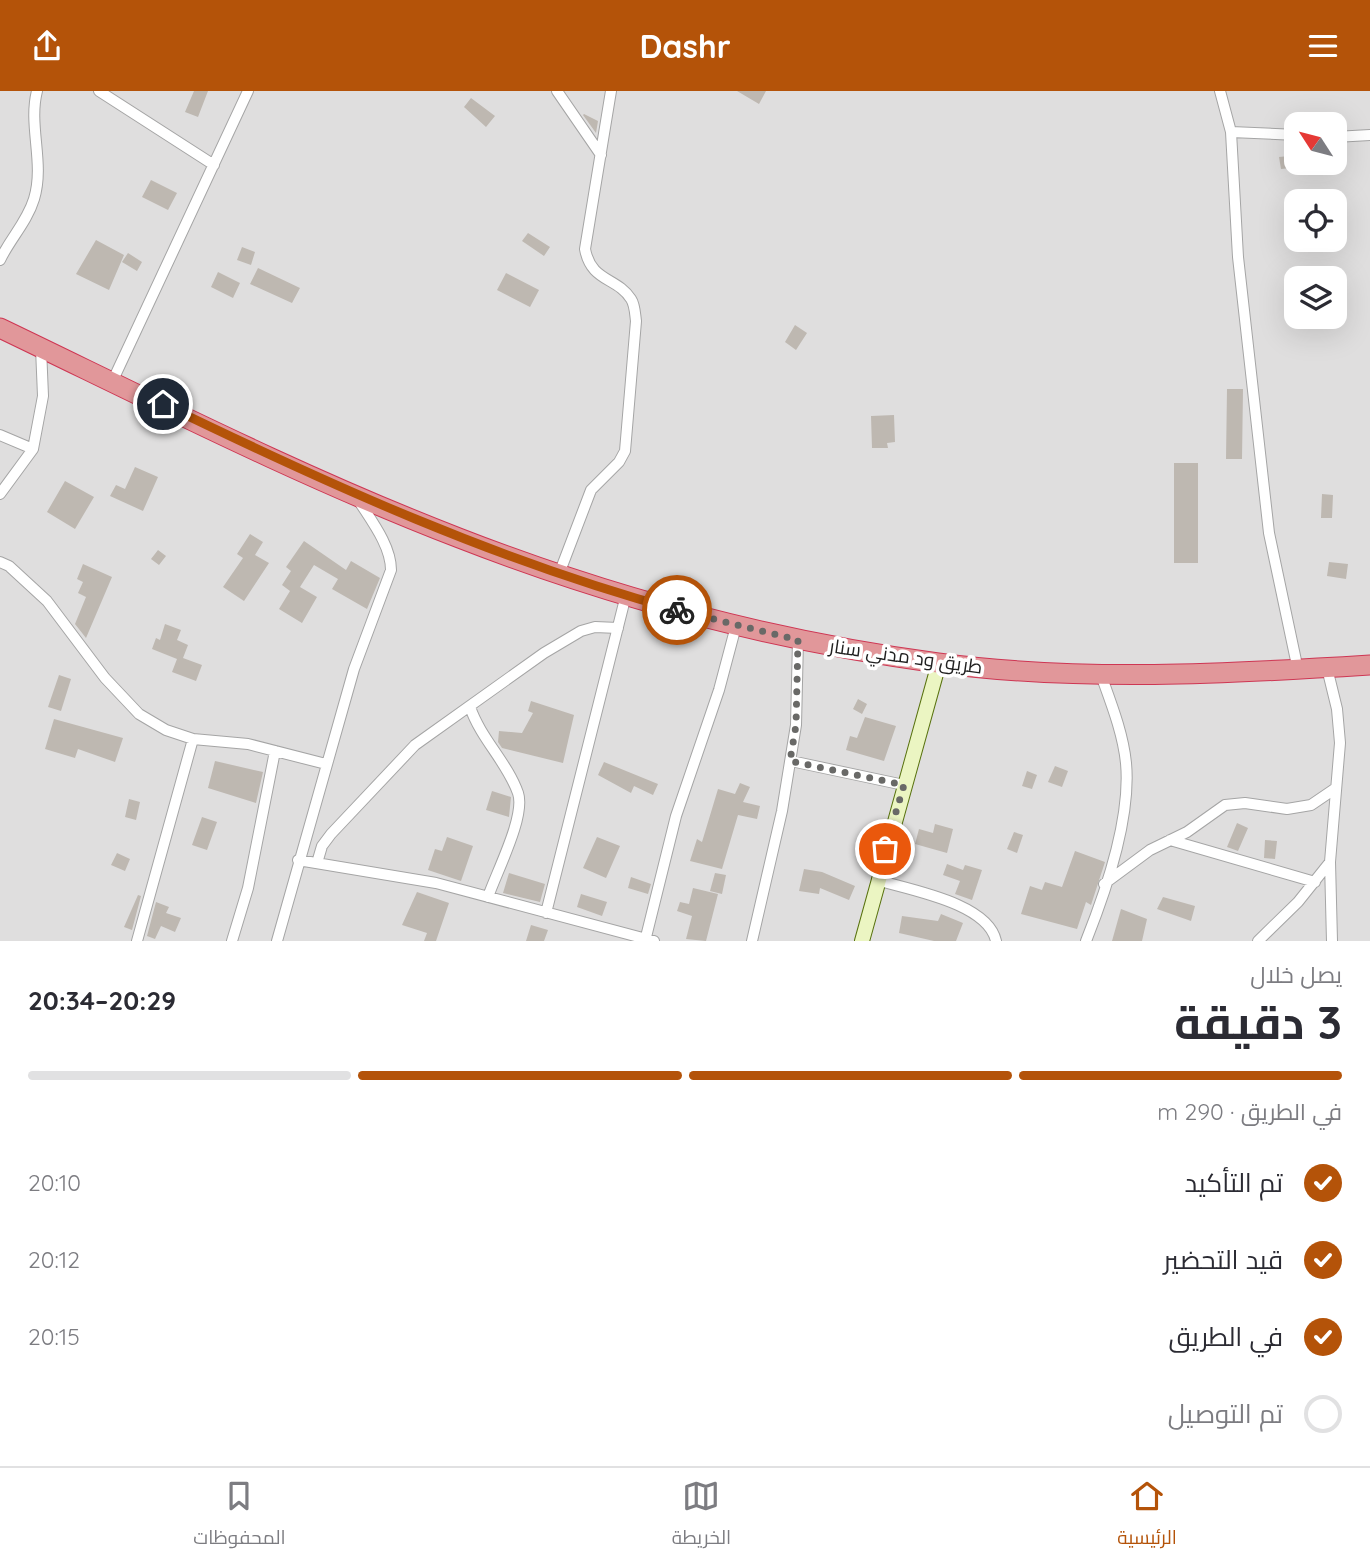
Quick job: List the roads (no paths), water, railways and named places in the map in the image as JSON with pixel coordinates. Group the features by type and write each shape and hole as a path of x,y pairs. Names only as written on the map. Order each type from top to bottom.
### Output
{"highway":[{"name":"طريق ود مدني سنار","path":"0,328 354,493 456,537 559,574 736,626 798,640 939,663 1101,675 1298,670 1370,665"}],"street":[{"path":"0,260 24,222 34,198 38,165 35,123 37,91"},
{"path":"99,91 214,165"},
{"path":"113,380 248,91"},
{"path":"557,91 601,155"},
{"path":"559,574 591,490 619,462 628,436 636,321 634,307 630,296 596,274 587,261 584,249 611,91"},
{"path":"1220,91 1231,132 1238,257 1269,533 1298,670"},
{"path":"1231,132 1284,134"},
{"path":"1348,136 1370,135"},
{"path":"0,494 33,449 43,396 41,348"},
{"path":"0,435 33,449"},
{"path":"277,941 354,669 391,571 391,561 376,528 354,493"},
{"path":"0,562 9,566 47,601 105,678 139,714 166,730 193,739 248,744 326,764"},
{"path":"546,913 626,595"},
{"path":"298,860 401,875 649,940 676,815 719,690 736,626"},
{"path":"317,863 322,846 331,835 362,803 388,770 415,745 544,653 581,631 595,627 618,628"},
{"path":"752,941 796,725 798,640"},
{"path":"862,941 939,663"},
{"path":"1327,668 1337,709 1340,743 1330,862 1332,941"},
{"path":"1086,941 1126,806 1126,762 1116,716 1101,675"},
{"path":"470,708 482,735 519,795 516,823 488,897"},
{"path":"137,941 193,739"},
{"path":"232,941 248,888 275,751"},
{"path":"790,761 904,785"},
{"path":"1104,884 1128,864 1225,806 1245,803 1287,809 1311,805 1336,788"},
{"path":"1170,840 1315,881"},
{"path":"1258,941 1264,939 1330,862"},
{"path":"877,880 977,913 994,931 996,941"}]}
